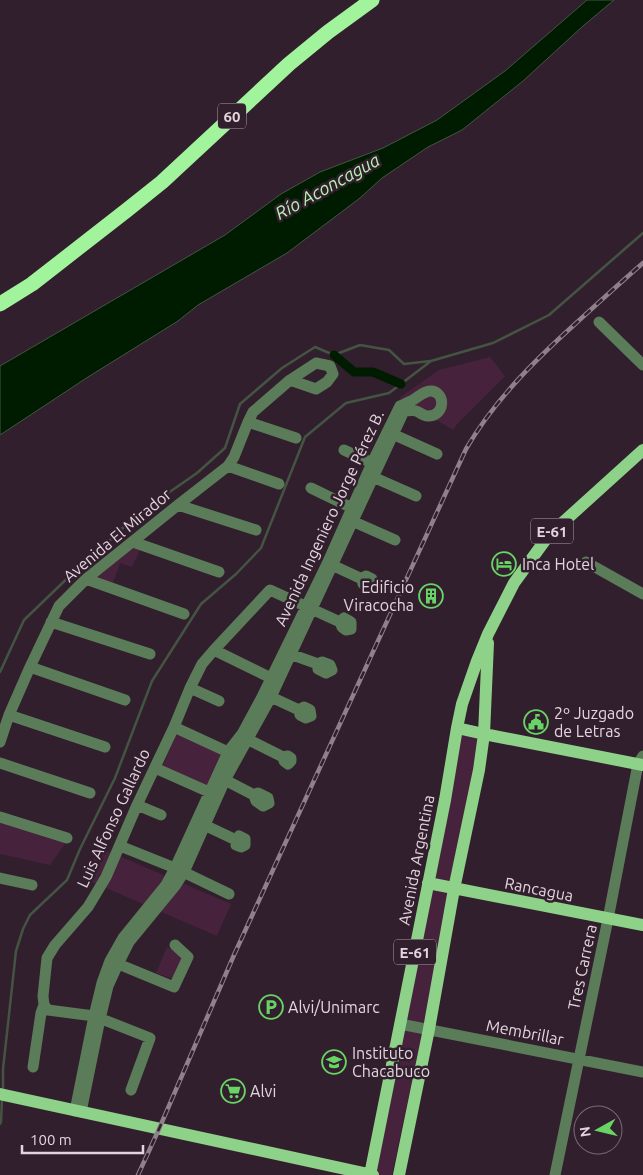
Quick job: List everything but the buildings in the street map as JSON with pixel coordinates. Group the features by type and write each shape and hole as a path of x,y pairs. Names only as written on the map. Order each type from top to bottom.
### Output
{"highway":[{"name":"60","path":"0,304 32,284 162,182 290,64 328,32 372,0"},
{"name":"60","path":"0,293 95,235"}],"main road":[{"name":"E-61","path":"457,728 462,704 488,634 514,583 549,535 643,450"},
{"name":"E-61","path":"399,1175 429,1029 454,888 479,770 484,734 488,634"},
{"path":"457,728 641,762"},
{"name":"Avenida Argentina","path":"371,1175 445,800 457,728"},
{"name":"Rancagua","path":"428,883 643,926"},
{"path":"0,1094 371,1175"}],"street":[{"path":"599,322 643,365"},
{"name":"Avenida El Mirador","path":"0,742 9,715 59,606 86,579 228,466 234,457 253,412 290,380"},
{"name":"Avenida Ingeniero Jorge Pérez B.","path":"78,1111 97,1018 102,983 114,962 123,938 139,924 166,885 180,870 201,823 225,780 244,737 262,697 274,679 290,654 308,607 332,565 373,477 390,432 400,406 424,393 431,391 436,393 441,398 442,404 439,411 428,416 410,410 404,412 390,432 372,464 274,679 271,697 244,737 228,752 209,792 201,823"},
{"path":"248,422 296,438"},
{"path":"390,432 437,454"},
{"path":"349,438 343,452 372,464"},
{"path":"228,466 279,484"},
{"path":"373,477 416,496"},
{"path":"311,488 352,508 352,522 395,540"},
{"path":"178,505 256,530"},
{"path":"133,542 219,572"},
{"path":"586,562 643,594"},
{"path":"332,565 362,579"},
{"path":"86,579 184,614"},
{"name":"Luis Alfonso Gallardo","path":"32,1067 40,1013 44,1006 43,996 47,958 55,945 88,907 106,877 202,664 270,590 308,607"},
{"path":"308,607 340,622"},
{"path":"52,622 150,654"},
{"path":"214,650 274,679"},
{"path":"290,654 318,664"},
{"path":"30,667 125,700"},
{"path":"190,688 219,701"},
{"path":"271,697 299,710"},
{"path":"9,715 106,746"},
{"path":"174,726 228,752"},
{"path":"244,737 283,756"},
{"name":"Tres Carrera","path":"554,1175 641,762"},
{"path":"0,763 90,793"},
{"path":"155,768 209,792"},
{"path":"225,780 254,795"},
{"path":"137,805 161,815"},
{"path":"0,817 67,838"},
{"path":"201,823 236,840"},
{"path":"120,846 180,870 229,894"},
{"path":"0,878 32,885"},
{"path":"114,962 174,987 188,957 175,945"},
{"path":"44,1006 48,1010 97,1018 150,1038 130,1090"},
{"name":"Membrillar","path":"400,1024 643,1072"}],"shaded area":[{"path":"490,357 505,376 453,430 399,398 439,370"},
{"path":"134,546 141,548 132,567 120,563 113,583 96,578"},
{"path":"177,733 223,753 207,789 162,767"},
{"path":"461,735 482,737 477,773 392,1175 371,1175"},
{"path":"0,820 67,841 50,865 0,854"},
{"path":"98,847 231,904 217,936 85,879"},
{"path":"167,947 182,955 184,959 173,979 156,973"}],"water":[{"name":"Río Aconcagua","path":"587,0 614,0 523,81 462,130 428,147 382,178 360,198 287,253 198,305 178,321 0,435 0,366 225,235 281,194 320,172 383,148 437,120 505,71"}],"waterway":[{"path":"3,1090 3,1069 16,951 23,929 30,915 67,880 115,778 152,681 201,604 236,574 261,548 305,437 346,403 389,393 431,361 493,343 549,315 643,233"},
{"path":"0,672 24,620 135,516 197,473 225,448 240,404 282,368 315,347 334,355 360,345 389,350 404,364 430,361"},
{"path":"334,355 354,372 373,372 401,384"},
{"path":"0,1124 2,1098"}],"railway":[{"path":"138,1175 234,955 466,449 502,398 529,368 643,263"}],"place":[{"name":"Inca Hotel","path":"504,564"},
{"name":"Edificio Viracocha","path":"431,596"},
{"name":"2º Juzgado de Letras","path":"536,722"},
{"name":"Alvi/Unimarc","path":"271,1007"},
{"name":"Instituto Chacabuco","path":"334,1062"},
{"name":"Alvi","path":"233,1091"}]}
